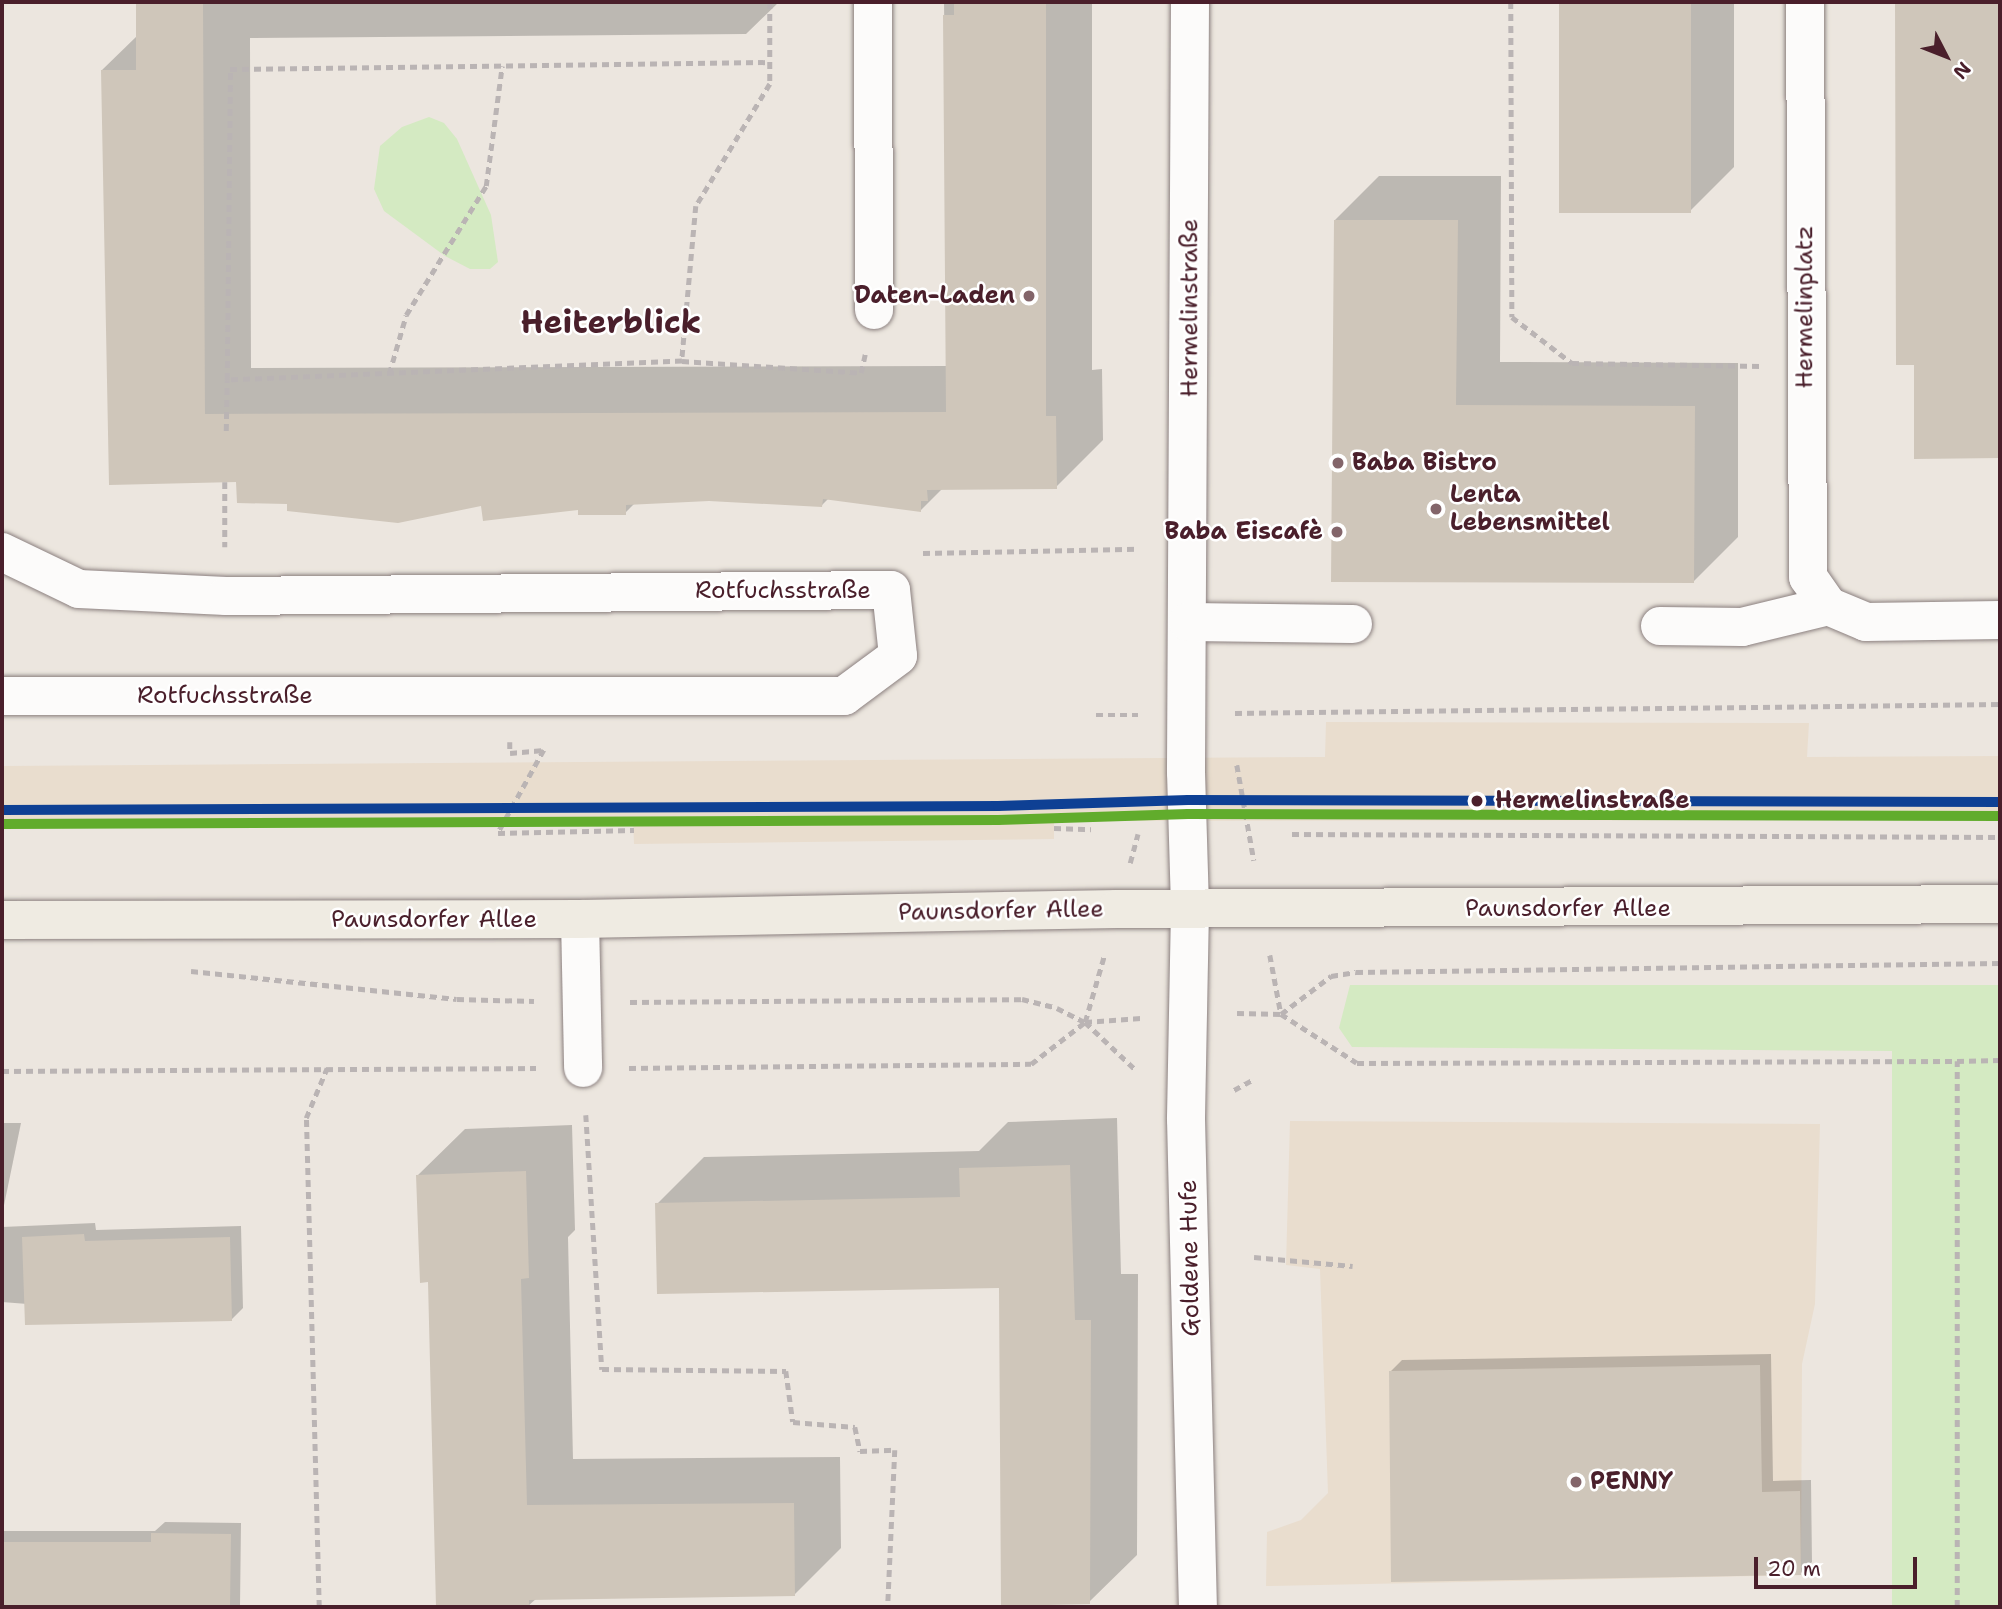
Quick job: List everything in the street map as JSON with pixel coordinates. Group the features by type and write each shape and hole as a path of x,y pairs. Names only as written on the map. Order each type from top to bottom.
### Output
{"main road":[{"name":"Paunsdorfer Allee","path":"2,920 580,919 1191,909 2000,904"}],"street":[{"path":"873,2 874,310"},
{"name":"Hermelinstraße","path":"1190,2 1188,622 1191,909"},
{"name":"Hermelinplatz","path":"1805,2 1808,577 1828,606"},
{"name":"Rotfuchsstraße","path":"2,552 79,589 226,596 891,590 898,656 844,696 2,696"},
{"path":"1660,626 1742,627 1828,606 1866,622 2000,620"},
{"path":"1188,622 1353,624"},
{"name":"Goldene Hufe","path":"1191,909 1186,1119 1198,1607"},
{"path":"580,919 583,1069"}],"path":[{"path":"682,361 696,206 770,84 770,2"},
{"path":"1511,2 1511,317 1572,363 1805,366"},
{"path":"226,431 230,69 771,62"},
{"path":"389,374 406,315 486,186 502,66"},
{"path":"227,380 682,361 861,373 874,310"},
{"path":"225,482 226,596"},
{"path":"891,590 920,553 1188,549"},
{"path":"510,696 510,753 544,750 498,833 634,830"},
{"path":"1228,713 2000,704"},
{"path":"1054,828 1091,829"},
{"path":"1292,834 2000,837"},
{"path":"2000,962 1356,972 1331,976 1281,1014 1357,1063 2000,1060"},
{"path":"1085,1022 1128,1062"},
{"path":"1956,1607 1957,1060"},
{"path":"319,1607 306,1118 327,1069"},
{"path":"583,1069 602,1369 786,1371 793,1422 855,1427 860,1451 895,1450 888,1607"},
{"path":"1254,1257 1353,1266"}],"shaded area":[{"path":"1326,722 1809,723 1807,757 2000,756 2000,820 1054,821 1054,839 634,844 633,819 2,825 2,766 1325,757"},
{"path":"1290,1121 1820,1124 1815,1304 1802,1364 1801,1575 1266,1586 1267,1532 1301,1520 1328,1493 1320,1269 1286,1265"}],"green space":[{"path":"429,117 444,123 457,139 491,215 498,262 490,269 470,269 445,256 384,211 374,189 380,146 402,127"},
{"path":"1350,985 2000,985 2000,1607 1892,1607 1892,1051 1352,1047 1339,1028"}],"building":[{"path":"136,2 203,2 205,414 946,412 943,15 954,15 954,2 1046,2 1046,416 1056,416 1057,489 927,490 928,501 921,501 921,512 823,499 822,507 709,501 626,505 626,515 578,515 578,510 483,521 481,506 398,523 287,511 287,504 237,503 236,482 109,485 101,70 136,70"},
{"path":"1559,2 1691,2 1691,213 1559,213"},
{"path":"1895,2 2000,2 2000,458 1914,459 1914,365 1896,365"},
{"path":"1334,220 1458,220 1456,405 1695,406 1694,583 1331,582"},
{"path":"1070,1165 1075,1320 1091,1320 1090,1604 1001,1606 999,1288 657,1294 655,1203 960,1197 959,1168"},
{"path":"526,1171 529,1278 521,1279 527,1505 794,1503 795,1596 529,1600 529,1607 436,1607 428,1282 420,1283 416,1175"},
{"path":"84,1234 85,1241 230,1237 232,1321 25,1325 22,1237"},
{"name":"PENNY","path":"1760,1365 1762,1492 1800,1491 1801,1575 1391,1582 1389,1371"},
{"path":"151,1533 231,1534 230,1607 2,1607 2,1542 151,1542"}],"transit line":[{"path":"2,810 998,806 1188,800 2000,802"},
{"path":"2,824 998,820 1188,814 2000,816"}],"place":[{"name":"Daten-Laden","path":"1029,296"},
{"name":"Baba Bistro","path":"1338,463"},
{"name":"Lenta Lebensmittel","path":"1436,509"},
{"name":"Baba Eiscafè","path":"1337,532"},
{"name":"Hermelinstraße","path":"1477,801"},
{"name":"PENNY","path":"1576,1482"}],"district":[{"name":"Heiterblick","path":"611,322"}]}
